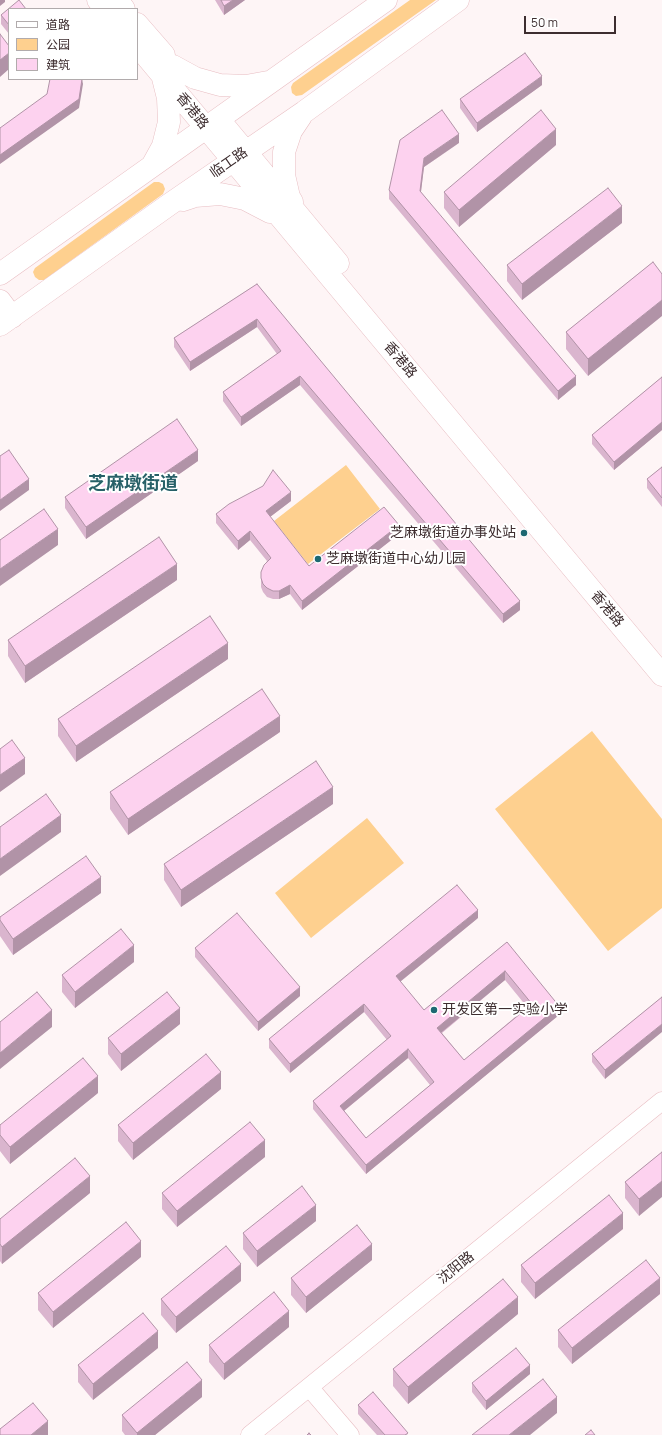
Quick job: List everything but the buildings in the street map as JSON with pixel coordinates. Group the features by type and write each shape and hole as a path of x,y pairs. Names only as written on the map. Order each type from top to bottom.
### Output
{"main road":[{"path":"98,0 105,8"},
{"path":"117,0 123,8"},
{"path":"0,274 386,0"},
{"name":"临工路","path":"4,315 304,112 458,0"},
{"name":"香港路","path":"138,25 168,70 212,124 662,652"},
{"name":"香港路","path":"138,46 168,70"},
{"path":"151,167 163,146 169,122 168,70 220,85 246,86 271,81"},
{"path":"294,222 284,175 284,152 291,131 304,112"},
{"path":"170,204 195,196 220,194 245,199 294,222"},
{"name":"香港路","path":"294,222 323,268 662,675"}],"street":[{"name":"沈阳路","path":"250,1435 662,1101"},
{"path":"309,1387 350,1435"}],"green space":[{"path":"410,0 436,0 302,95 296,96 292,93 291,87 293,83"},
{"path":"154,182 163,184 165,189 163,194 44,280 39,280 35,277 33,272 35,268"},
{"path":"346,465 380,509 308,564 274,521"},
{"path":"592,731 662,819 662,908 608,951 495,809"},
{"path":"367,818 404,863 311,938 275,893"}],"place":[{"name":"芝麻墩街道办事处站","path":"524,533"},
{"name":"芝麻墩街道中心幼儿园","path":"318,559"},
{"name":"开发区第一实验小学","path":"434,1010"}],"district":[{"name":"芝麻墩街道","path":"133,484"}]}
